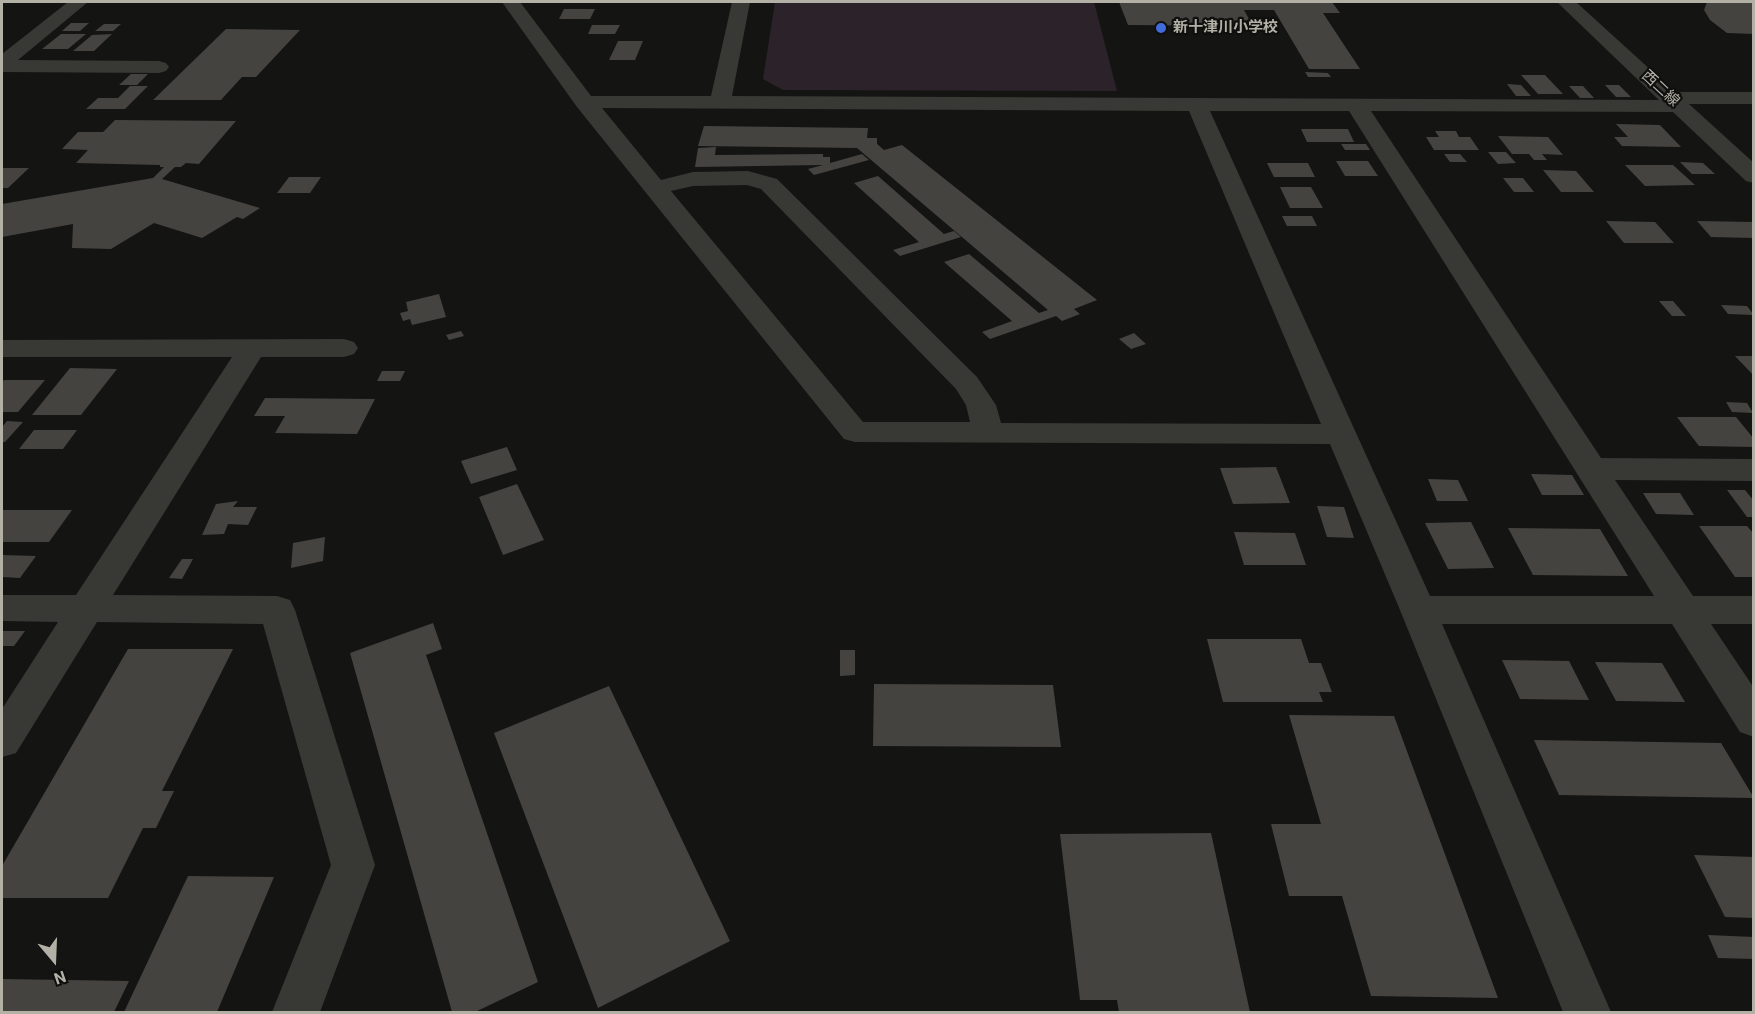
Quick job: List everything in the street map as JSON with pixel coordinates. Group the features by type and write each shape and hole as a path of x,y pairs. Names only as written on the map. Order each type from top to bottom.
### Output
{"street":[{"path":"2,64 79,2"},
{"path":"511,2 585,102 855,432 1340,434"},
{"path":"720,102 741,2"},
{"name":"西二線","path":"1566,2 1754,176"},
{"path":"2,64 159,67"},
{"path":"585,102 1357,107 1674,102 1754,98"},
{"path":"1197,105 1418,610 1587,1012"},
{"path":"1357,107 1754,721"},
{"path":"656,188 693,179 748,178 769,184 967,383 981,405 988,432"},
{"path":"2,348 344,348"},
{"path":"2,741 251,349"},
{"path":"1593,470 1754,470"},
{"path":"2,608 277,610 353,865 296,1012"},
{"path":"1418,610 1754,610"}],"shaded area":[{"path":"775,2 1094,2 1117,91 783,90 763,79"}],"building":[{"path":"1119,2 1332,2 1340,13 1323,13 1360,69 1309,69 1274,10 1244,10 1253,26 1128,25"},
{"path":"1707,2 1754,2 1754,34 1727,33 1710,20 1704,10"},
{"path":"564,9 595,9 590,19 559,19"},
{"path":"71,23 89,23 80,31 62,31"},
{"path":"104,24 121,24 113,31 95,31"},
{"path":"592,25 620,25 615,34 588,34"},
{"path":"226,29 300,30 256,77 242,77 221,100 153,100"},
{"path":"61,34 86,34 68,49 42,49"},
{"path":"112,34 94,51 73,51 92,35"},
{"path":"618,41 643,41 635,60 609,60"},
{"path":"1305,72 1328,73 1331,77 1308,77"},
{"path":"131,74 148,74 137,85 119,85"},
{"path":"1521,75 1545,75 1563,94 1538,94"},
{"path":"1507,84 1521,85 1531,96 1516,96"},
{"path":"1605,85 1619,85 1631,97 1616,97"},
{"path":"130,86 148,86 125,109 86,109 98,98 118,98"},
{"path":"1569,86 1583,86 1594,98 1580,98"},
{"path":"115,120 236,121 199,164 186,163 181,167 175,167 162,179 260,208 243,219 237,217 202,238 154,223 111,249 72,248 73,224 2,237 2,204 153,178 164,167 160,165 76,163 88,150 62,149 78,132 103,132"},
{"path":"1616,124 1660,125 1681,147 1622,146 1614,137 1628,137"},
{"path":"704,126 868,128 867,138 877,138 877,144 884,150 902,145 1097,300 1074,309 1080,314 1062,321 1056,316 990,339 982,332 1012,321 944,262 969,254 1039,313 1048,310 857,148 698,146"},
{"path":"1301,129 1348,129 1354,142 1307,142"},
{"path":"1435,131 1456,131 1459,137 1470,137 1479,150 1434,150 1426,137 1439,137"},
{"path":"1498,136 1548,137 1563,155 1542,154 1547,160 1534,160 1529,154 1512,154"},
{"path":"1341,144 1366,144 1370,150 1345,150"},
{"path":"716,147 715,155 823,154 823,157 830,157 830,163 862,154 869,160 814,175 808,169 823,165 695,167 698,148"},
{"path":"1488,152 1506,152 1516,163 1498,164"},
{"path":"1444,154 1460,154 1467,162 1450,162"},
{"path":"1336,161 1368,161 1378,176 1345,176"},
{"path":"1680,162 1703,163 1715,174 1692,174"},
{"path":"1267,163 1308,163 1315,177 1274,177"},
{"path":"1625,165 1673,165 1695,185 1645,186"},
{"path":"2,168 29,168 8,188 2,188"},
{"path":"1543,170 1576,171 1594,192 1561,192"},
{"path":"878,176 944,234 954,231 961,237 900,256 893,250 919,242 854,183"},
{"path":"289,177 321,177 310,193 277,193"},
{"path":"1503,178 1523,178 1534,192 1514,192"},
{"path":"1280,187 1311,187 1323,208 1290,208"},
{"path":"1282,216 1312,216 1317,226 1287,226"},
{"path":"1606,221 1655,222 1674,243 1624,243"},
{"path":"1697,221 1754,222 1754,238 1711,237"},
{"path":"439,294 446,317 412,325 410,319 403,321 400,313 408,311 406,302"},
{"path":"1659,301 1673,301 1686,316 1672,316"},
{"path":"1721,305 1747,306 1754,315 1728,314"},
{"path":"461,331 464,336 449,340 446,335"},
{"path":"1134,333 1146,344 1131,349 1119,339"},
{"path":"1735,356 1754,356 1754,376"},
{"path":"70,368 117,369 81,415 32,415"},
{"path":"382,371 405,371 400,381 377,381"},
{"path":"4,380 45,380 18,412 2,412 2,383"},
{"path":"265,398 375,399 357,434 275,433 285,416 254,416"},
{"path":"1726,402 1747,403 1753,413 1732,412"},
{"path":"1677,417 1736,417 1754,439 1754,447 1699,446"},
{"path":"7,421 23,422 5,442 2,442 2,427"},
{"path":"34,430 77,430 63,449 19,449"},
{"path":"507,447 517,470 471,484 461,461"},
{"path":"1276,467 1290,503 1233,504 1220,468"},
{"path":"1531,474 1572,475 1584,495 1542,495"},
{"path":"1428,479 1458,480 1468,501 1437,501"},
{"path":"517,484 544,540 503,555 479,497"},
{"path":"1727,490 1745,490 1754,501 1754,517 1747,517"},
{"path":"1643,493 1680,493 1694,515 1656,514"},
{"path":"238,501 233,507 257,507 248,525 228,524 224,534 202,535 216,504"},
{"path":"1317,506 1344,507 1354,538 1327,537"},
{"path":"2,510 72,510 49,542 2,542"},
{"path":"1471,522 1494,568 1448,569 1425,523"},
{"path":"1699,526 1747,526 1754,534 1754,577 1735,577"},
{"path":"1508,528 1600,529 1628,576 1533,575"},
{"path":"1234,532 1295,533 1306,565 1244,565"},
{"path":"325,537 323,561 291,568 293,543"},
{"path":"2,555 36,556 20,578 2,577"},
{"path":"182,559 193,559 182,579 169,578"},
{"path":"433,623 442,649 426,655 538,982 475,1012 452,1012 350,653"},
{"path":"2,631 25,631 14,646 2,646"},
{"path":"1207,639 1301,639 1309,663 1321,663 1332,692 1319,692 1323,702 1223,702"},
{"path":"128,649 233,649 162,791 174,791 156,828 143,828 108,898 2,898 2,866"},
{"path":"840,650 855,650 855,675 840,676"},
{"path":"1502,660 1569,661 1589,700 1520,699"},
{"path":"1595,662 1662,663 1685,702 1616,701"},
{"path":"874,684 1053,685 1061,747 873,746"},
{"path":"609,686 730,941 598,1008 494,733"},
{"path":"1289,715 1394,716 1498,998 1371,996 1342,896 1289,896 1271,824 1321,824"},
{"path":"1534,740 1721,743 1754,798 1559,795"},
{"path":"1211,833 1250,1012 1119,1012 1117,1000 1080,1000 1060,834"},
{"path":"1694,855 1754,857 1754,918 1725,917"},
{"path":"188,876 274,877 217,1012 124,1012"},
{"path":"1708,935 1754,937 1754,959 1718,958"},
{"path":"2,979 129,981 114,1012 2,1012"}],"place":[{"name":"新十津川小学校","path":"1161,28"}]}
